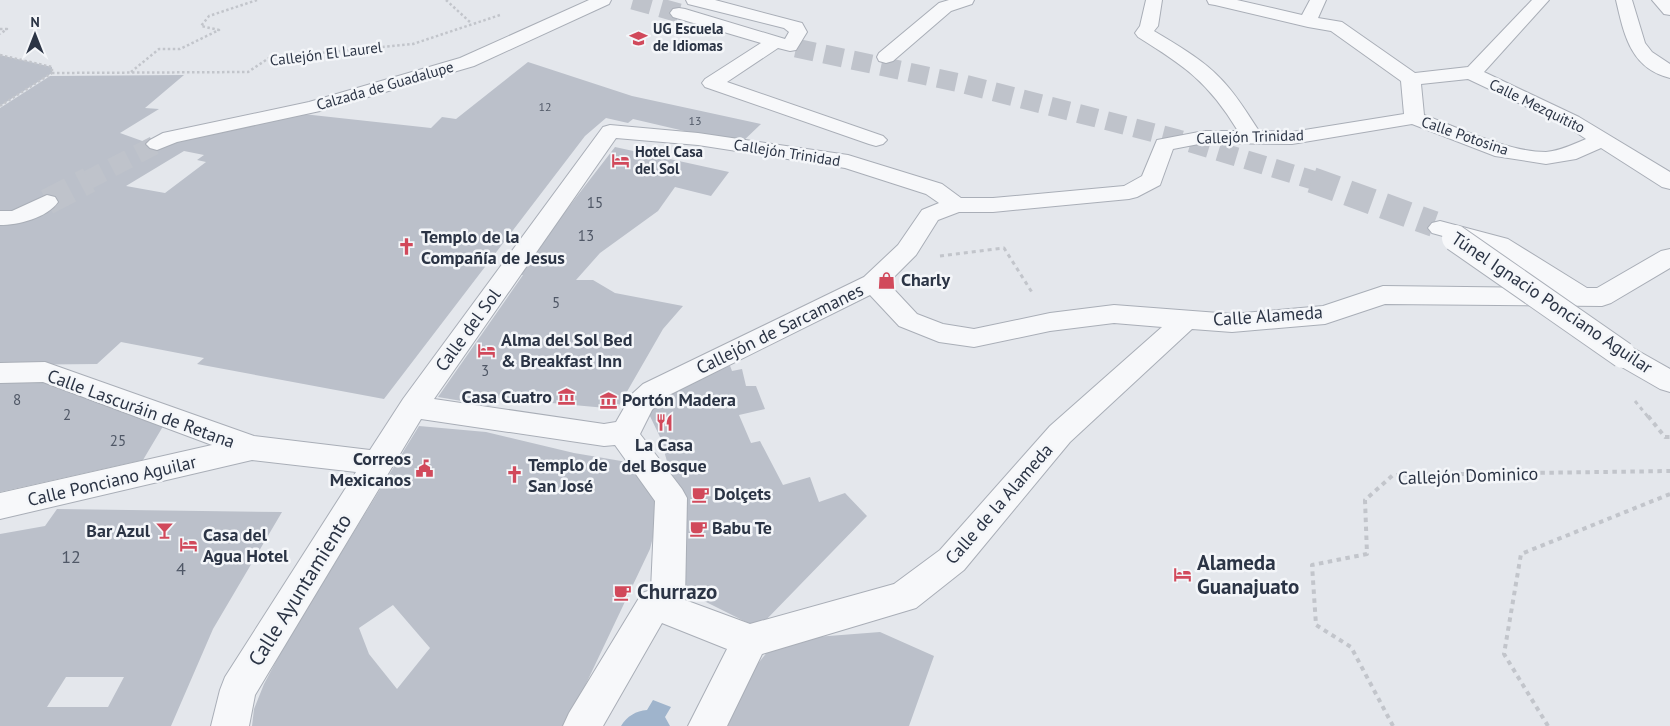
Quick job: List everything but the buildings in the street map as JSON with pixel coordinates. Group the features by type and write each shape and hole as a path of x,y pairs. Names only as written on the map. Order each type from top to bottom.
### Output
{"street":[{"name":"Calzada de Guadalupe","path":"157,144 170,137 313,107 467,62 603,0"},
{"path":"694,0 796,27 798,32 787,45 712,84 876,140 848,162"},
{"path":"886,57 945,7 966,0"},
{"path":"1154,0 1149,26 1144,34 1178,54 1207,76 1234,107 1253,138"},
{"path":"1215,0 1308,22 1336,26 1411,79 1471,73 1541,0"},
{"path":"1308,22 1318,0"},
{"path":"1624,0 1636,42 1645,56 1670,72"},
{"path":"1660,0 1670,10"},
{"path":"679,13 787,45"},
{"name":"Calle Mezquitito","path":"1471,73 1572,121 1670,182"},
{"path":"1411,79 1414,118"},
{"name":"Callejón Trinidad","path":"873,283 907,250 930,215 956,205 993,205 1129,192 1152,180 1164,144 1204,137 1292,138 1414,118"},
{"name":"Calle Potosina","path":"1414,118 1503,151 1546,158"},
{"name":"Callejón Trinidad","path":"610,131 698,139 848,162 934,189 956,205"},
{"name":"Calle del Sol","path":"413,407 610,131"},
{"name":"Calle Mezquitito","path":"1546,158 1568,154 1602,140"},
{"path":"0,218 16,218 37,208"},
{"name":"Túnel Ignacio Ponciano Aguilar","path":"1582,298 1500,244 1443,230 1623,355 1670,382"},
{"name":"Calle Alameda","path":"873,283 908,320 939,333 974,338 1050,322 1114,314 1232,323 1325,315 1383,295 1602,298 1670,257"},
{"name":"Callejón de Sarcamanes","path":"622,432 630,427 641,403 654,392 873,283"},
{"name":"Calle de la Alameda","path":"750,641 904,597 952,560 1060,434 1187,319"},
{"name":"Calle Lascuráin de Retana","path":"0,373 45,372 252,448"},
{"path":"413,407 604,435 622,432 671,498 667,609"},
{"name":"Calle Ayuntamiento","path":"230,726 238,690 413,407"},
{"path":"252,448 378,463"},
{"name":"Calle Ponciano Aguilar","path":"0,506 252,448"},
{"path":"582,726 654,604 750,641 707,726"}],"path":[{"path":"131,72 159,49 180,49 219,30 201,26 209,16 257,0"},
{"path":"446,0 472,23"},
{"name":"Callejón El Laurel","path":"52,73 248,72 269,58 413,44 472,23 509,13"},
{"path":"0,29 7,29 0,34"},
{"path":"0,55 52,67 52,73 0,106"},
{"path":"907,250 923,258 1004,248 1050,322"},
{"name":"Callejón Dominico","path":"1393,726 1351,647 1316,625 1312,565 1367,554 1365,500 1393,475 1670,471"},
{"path":"1548,726 1504,654 1521,554 1670,494"}],"water":[{"path":"653,700 671,707 665,717 670,726 621,726 632,715 647,710"}],"tunnel":[{"path":"633,0 679,13"},
{"path":"796,48 960,83 1178,139 1316,181"},
{"path":"86,181 157,144"},
{"path":"47,202 89,180"},
{"path":"1312,180 1434,224"}],"place":[{"name":"UG Escuela de Idiomas","path":"639,38"},
{"name":"Hotel Casa del Sol","path":"621,161"},
{"name":"Templo de la Compañía de Jesus","path":"407,247"},
{"name":"Charly","path":"887,280"},
{"name":"Alma del Sol Bed & Breakfast Inn","path":"487,350"},
{"name":"Casa Cuatro","path":"566,397"},
{"name":"Portón Madera","path":"608,400"},
{"name":"La Casa del Bosque","path":"664,422"},
{"name":"Correos Mexicanos","path":"425,469"},
{"name":"Templo de San José","path":"514,475"},
{"name":"Dolçets","path":"700,494"},
{"name":"Babu Te","path":"698,528"},
{"name":"Bar Azul","path":"164,531"},
{"name":"Casa del Agua Hotel","path":"189,545"},
{"name":"Alameda Guanajuato","path":"1183,575"},
{"name":"Churrazo","path":"623,592"}]}
